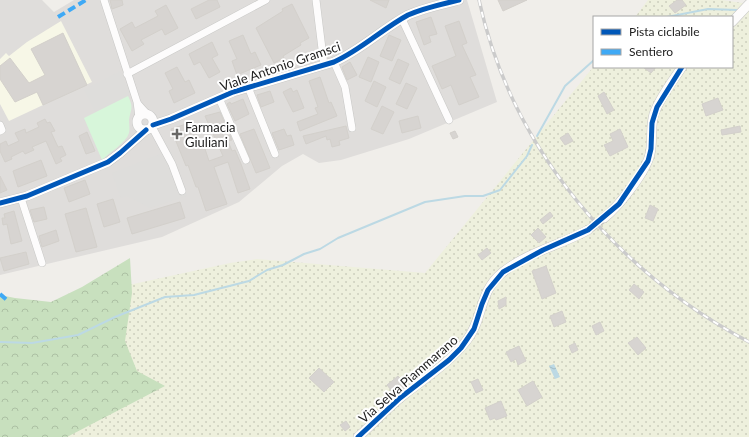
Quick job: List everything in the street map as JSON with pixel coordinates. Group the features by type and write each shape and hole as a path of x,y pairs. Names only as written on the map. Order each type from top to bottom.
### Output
{"street":[{"path":"104,0 137,102 147,123 161,143 172,164 182,191"},
{"path":"127,74 266,0"},
{"path":"316,0 324,65"},
{"name":"Viale Antonio Gramsci","path":"147,123 171,119 248,87 334,62 349,54 402,19 416,12 455,0"},
{"path":"733,21 749,4"},
{"path":"402,19 449,120"},
{"path":"334,62 345,87 352,128"},
{"path":"604,218 622,200 648,161 651,149 651,127 657,107 681,68"},
{"path":"248,87 275,154"},
{"path":"219,98 246,160"},
{"path":"0,202 21,198 108,162 130,144 147,123"},
{"path":"21,198 42,263"},
{"name":"Via Selva Piammarano","path":"358,437 400,398 449,360 461,348 473,332 488,290 503,272 543,250 588,230"}],"shaded area":[{"path":"0,0 42,0 54,12 74,0 467,0 497,102 409,139 341,160 319,163 303,154 282,166 239,202 162,237 0,275"},
{"path":"648,0 722,0 749,4 749,437 0,437 0,313 230,263 257,259 425,273 593,67 733,68 733,16 636,16"},
{"path":"61,21 92,82 9,121 0,104 0,59 6,53 9,56 27,42"},
{"path":"120,71 130,95 95,112 84,90"},
{"path":"170,150 187,196 150,208 127,196 121,198 112,173"}],"green space":[{"path":"128,96 131,106 129,133 121,144 102,160 84,118"},
{"path":"130,258 132,293 125,341 137,371 165,386 67,437 0,437 0,295 51,302 82,287"}],"water":[{"path":"554,364 560,377 555,379 549,366"}],"building":[{"path":"110,0 122,0 123,5 112,9"},
{"path":"209,0 217,0 220,7 196,19 191,9"},
{"path":"370,0 389,0 386,8"},
{"path":"498,0 527,0 503,11"},
{"path":"677,0 682,0 686,5 675,13 669,6"},
{"path":"292,4 309,38 300,43 301,45 283,56 284,58 274,63 256,28 283,11 282,9"},
{"path":"166,5 178,28 165,35 162,29 141,40 144,44 132,51 120,29 132,22 135,28 158,16 155,11"},
{"path":"431,17 437,34 429,36 431,42 424,45 416,22"},
{"path":"459,21 467,43 462,45 476,75 470,77 479,97 459,105 451,85 442,89 432,66 456,56 445,26"},
{"path":"63,33 87,85 43,105 37,92 15,102 0,79 0,66 10,58 29,83 45,75 31,49"},
{"path":"243,35 251,54 255,52 261,65 237,75 232,61 237,59 229,41"},
{"path":"389,35 401,40 392,61 380,56"},
{"path":"212,42 218,55 212,58 220,72 209,78 200,62 194,65 189,54"},
{"path":"368,57 379,62 371,82 359,77"},
{"path":"398,59 409,64 400,84 389,79"},
{"path":"350,62 357,75 347,80 342,67"},
{"path":"177,67 185,82 189,80 195,93 174,103 169,91 173,89 165,73"},
{"path":"644,68 655,68 651,73"},
{"path":"320,77 329,103 331,102 337,116 300,131 297,122 318,114 315,108 318,107 309,81"},
{"path":"374,81 386,87 377,107 365,101"},
{"path":"406,83 417,88 407,109 396,104"},
{"path":"291,88 293,92 297,90 304,108 293,112 283,92"},
{"path":"270,91 274,102 261,107 257,95"},
{"path":"604,92 614,110 607,114 598,96"},
{"path":"718,98 723,110 706,116 702,104"},
{"path":"243,99 249,114 235,121 227,104"},
{"path":"382,106 394,112 383,134 371,129"},
{"path":"220,112 225,124 219,127 224,137 230,135 232,140 228,141 232,151 235,150 250,189 238,193 228,162 214,167 227,204 206,211 198,187 196,187 188,165 186,166 171,129 192,122 200,144 203,143 209,161 223,156 205,116"},
{"path":"418,116 421,128 402,133 399,121"},
{"path":"45,119 47,123 50,122 55,131 51,132 58,147 62,146 66,155 60,158 62,161 56,164 46,141 32,147 34,150 25,154 23,151 5,162 0,151 0,144 6,141 8,146 19,141 15,133 25,129 26,133 39,127 37,123"},
{"path":"346,126 349,138 339,141 340,145 332,147 330,139 327,140 326,136 306,144 303,136"},
{"path":"740,126 741,132 722,135 721,130"},
{"path":"254,129 270,168 256,173 240,134"},
{"path":"284,129 287,136 291,135 294,145 279,150 272,133"},
{"path":"620,129 628,147 610,156 604,145 613,141 610,134"},
{"path":"455,131 458,137 453,139 450,133"},
{"path":"87,132 95,151 86,154 79,136"},
{"path":"568,133 573,141 565,145 560,138"},
{"path":"41,160 47,176 18,187 13,171"},
{"path":"0,176 7,190 0,193"},
{"path":"85,180 90,194 69,202 64,188"},
{"path":"113,199 120,222 104,227 97,204"},
{"path":"180,202 185,218 132,234 127,218"},
{"path":"650,205 658,209 653,221 645,218"},
{"path":"44,207 47,219 34,222 30,210"},
{"path":"86,208 97,247 76,252 65,214"},
{"path":"14,211 22,241 11,244 7,224 3,225 2,218 5,218 4,214"},
{"path":"550,212 553,216 543,224 540,220"},
{"path":"538,228 546,237 539,243 531,235"},
{"path":"56,230 59,241 42,247 39,236"},
{"path":"487,248 491,253 482,260 478,255"},
{"path":"26,252 29,264 4,271 0,258"},
{"path":"546,266 556,293 542,299 532,271"},
{"path":"634,284 644,292 639,299 629,290"},
{"path":"506,297 506,305 499,309 498,301"},
{"path":"562,311 566,322 554,327 550,316"},
{"path":"600,322 604,331 596,335 592,326"},
{"path":"637,337 646,348 638,355 628,343"},
{"path":"575,343 578,350 572,353 569,346"},
{"path":"519,346 526,361 518,365 516,359 511,362 506,352"},
{"path":"319,368 334,382 324,392 309,378"},
{"path":"398,376 406,386 395,395 387,385"},
{"path":"478,379 483,390 476,393 471,382"},
{"path":"533,381 542,397 527,406 518,390"},
{"path":"501,401 507,416 496,420 495,418 490,420 485,408"},
{"path":"346,421 350,427 345,431 340,425"}],"waterway":[{"path":"672,16 708,9 738,10"},
{"path":"537,136 565,86 593,61"},
{"path":"0,342 32,343 78,335 115,317 165,297 194,295 249,281 267,270 283,265 304,254 320,249 338,238 425,202 465,196 483,196 500,190 527,156 532,145"}],"tunnel":[{"path":"588,230 604,218"}],"railway":[{"path":"479,0 494,54 516,106 544,155 576,200 614,242 656,280 701,313 749,342"}],"marked path":[{"path":"58,17 86,0"},
{"path":"0,294 8,301"}],"cycle path":[{"path":"153,125 171,119 233,92 334,62 353,52 408,15 427,8 459,0"},
{"path":"358,437 400,398 449,360 461,348 474,329 488,290 503,272 543,250 588,230 619,204 648,161 651,149 652,123 657,107 681,68"},
{"path":"0,203 27,196 108,162 146,130"}],"place":[{"name":"Farmacia Giuliani","path":"177,134"}]}
